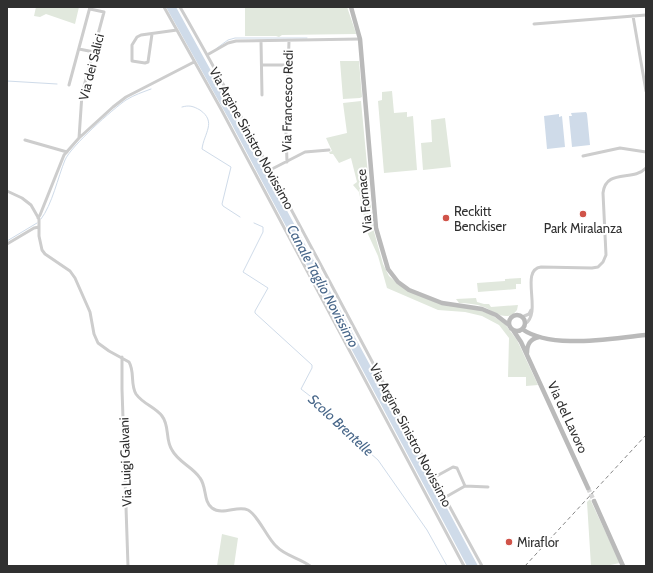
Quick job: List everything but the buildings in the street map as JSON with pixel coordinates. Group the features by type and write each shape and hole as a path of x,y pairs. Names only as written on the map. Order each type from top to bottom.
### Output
{"street":[{"path":"164,7 221,109 464,566"},
{"name":"Via Argine Sinistro Novissimo","path":"180,7 188,18 433,478 482,566"},
{"name":"Via Fornace","path":"351,7 360,39 376,226 388,269 398,282 409,290 442,303 478,308 499,317 509,325"},
{"path":"69,85 90,8"},
{"name":"Via dei Salici","path":"79,138 82,94 104,12 90,8"},
{"path":"534,24 646,15"},
{"path":"634,16 646,91"},
{"path":"152,34 148,62 132,61 132,45 135,38 141,35 176,30"},
{"path":"207,55 230,42 360,39"},
{"path":"261,41 262,95"},
{"name":"Via Francesco Redi","path":"287,162 286,139 289,41"},
{"path":"79,49 94,52"},
{"path":"38,220 61,162 79,138 122,100 194,62"},
{"path":"262,65 288,66"},
{"path":"25,140 67,152"},
{"path":"583,156 620,148 646,152"},
{"name":"Via Francesco Redi","path":"270,170 305,152 329,150"},
{"path":"532,308 529,314 522,317 517,315 512,316 509,320 509,325 513,330 517,331 530,319 532,308 531,275 535,269 540,267 592,268 598,267 603,262 606,255 603,193 604,186 612,178 637,174 646,168"},
{"path":"7,191 25,200 30,205 38,220 40,245 43,251 72,273 90,312 97,342 103,348 127,360 130,365 132,384 137,395 159,412 165,419 169,444 173,452 201,479 206,499 210,506 214,510 219,511 240,508 249,511 276,546 310,566"},
{"path":"7,244 32,229 39,227"},
{"name":"Via Fornace","path":"499,317 507,318 512,316"},
{"path":"522,317 524,319 523,327"},
{"path":"523,327 542,337 553,340 567,341 646,335"},
{"name":"Via del Lavoro","path":"521,342 523,327"},
{"name":"Via del Lavoro","path":"513,330 521,342 588,488"},
{"path":"527,356 527,347 529,342 535,338 542,337"},
{"name":"Via Luigi Galvani","path":"122,358 128,566"},
{"path":"433,478 455,467 457,468 465,486"},
{"path":"444,498 465,486 488,487"},
{"path":"594,501 623,566"}],"shaded area":[{"path":"36,7 79,7 75,24 46,14 40,17 34,16"},
{"path":"245,7 347,7 356,34 282,35 279,37 245,36"},
{"path":"340,61 359,61 362,97 343,99"},
{"path":"392,91 394,113 407,112 407,117 413,116 417,170 384,173 378,101 382,100 382,92"},
{"path":"361,101 373,228 383,264 389,276 398,284 432,301 476,309 490,314 505,324 517,340 538,385 526,386 526,377 508,377 509,338 499,325 482,316 465,312 438,310 387,288 378,256 367,232 359,192 353,185 357,182 351,158 339,163 333,154 330,154 329,152 332,151 326,138 347,133 343,103"},
{"path":"445,118 451,167 423,170 421,143 432,142 431,120"},
{"path":"521,278 521,284 516,284 516,289 478,292 477,283"},
{"path":"476,298 477,302 489,304 491,307 518,305 517,310 509,316 505,316 497,314 481,306 459,303 456,299"},
{"path":"590,499 620,563 605,566 591,566 587,502"},
{"path":"222,534 238,538 234,566 217,566"}],"water":[{"name":"Canale Taglio Novissimo","path":"166,7 176,7 478,566 467,566 231,123"},
{"path":"586,112 590,145 572,147 569,116 572,116 571,113"},
{"path":"559,114 559,117 562,116 565,147 547,149 544,116"}],"waterway":[{"path":"217,48 228,40 235,38 307,38"},
{"name":"Scolo Brentelle","path":"7,81 57,84"},
{"path":"41,219 52,199 65,160 75,146 93,128 126,100 151,89"},
{"name":"Scolo Brentelle","path":"182,107 189,106 200,110 208,119 209,123 202,149 231,167 222,204 240,217"},
{"path":"7,241 37,223"},
{"name":"Scolo Brentelle","path":"254,223 263,227 263,232 243,272 268,288 255,313 312,365 312,368 301,389 323,406 327,415 378,460 427,530 447,566"}],"tunnel":[{"path":"588,488 594,501"}],"railway":[{"path":"525,566 646,435"}],"place":[{"name":"Park Miralanza","path":"583,214"},
{"name":"Reckitt Benckiser","path":"446,218"},
{"name":"Miraflor","path":"509,542"}]}
